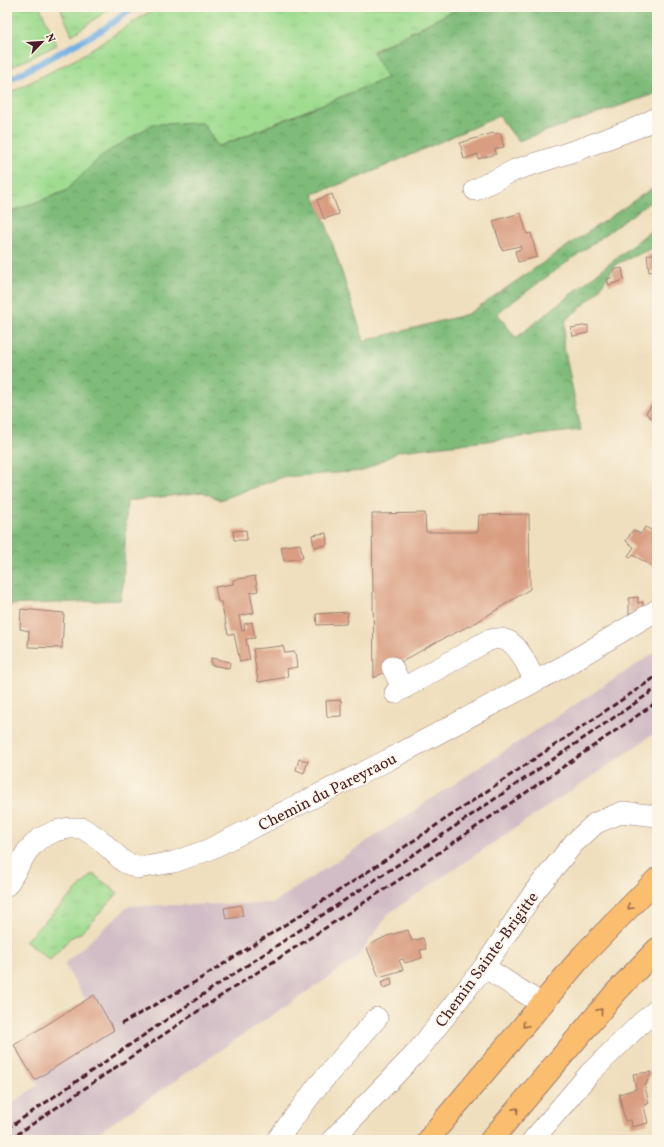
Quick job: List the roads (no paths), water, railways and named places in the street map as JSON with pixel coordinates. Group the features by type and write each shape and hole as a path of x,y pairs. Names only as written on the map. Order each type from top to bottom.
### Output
{"highway":[{"path":"429,1140 434,1132 583,955 657,879"},
{"path":"491,1140 617,991 657,949"}],"street":[{"path":"475,190 515,170 636,128 657,118"},
{"name":"Chemin du Pareyraou","path":"7,885 28,850 39,839 55,831 68,828 82,828 98,838 124,862 138,868 174,862 208,850 382,763 566,665 657,610"},
{"path":"392,667 399,691 487,641 494,638 503,638 512,642 518,649 535,681"},
{"name":"Chemin Sainte-Brigitte","path":"332,1140 416,1053 484,966 535,891 574,843 596,823 623,812 656,816"},
{"path":"484,966 542,1004"},
{"path":"533,1140 590,1072 641,1023 657,1010"},
{"path":"277,1140 316,1088 378,1018"}],"waterway":[{"path":"7,81 102,30 134,7"}],"railway":[{"path":"121,1024 195,982 357,879 657,676"},
{"path":"7,1129 657,688"},
{"path":"9,1140 207,1005 408,874 657,702"}]}
